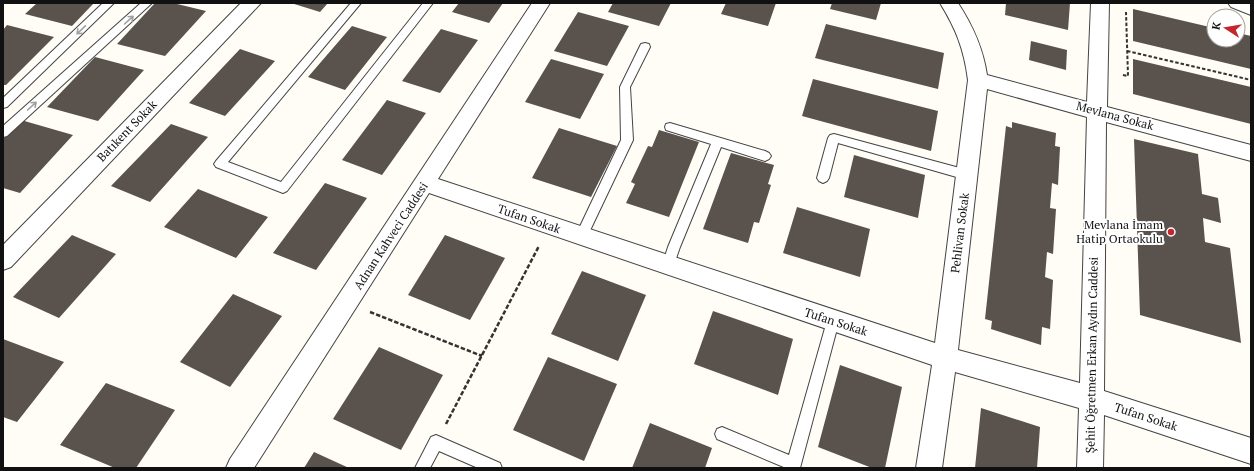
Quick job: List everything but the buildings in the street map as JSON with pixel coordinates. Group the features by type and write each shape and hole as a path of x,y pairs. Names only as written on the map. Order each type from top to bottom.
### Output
{"street":[{"name":"Batıkent Sokak","path":"3,260 252,3"},
{"name":"Adnan Kahveci Caddesi","path":"239,468 425,184 541,3"},
{"name":"Pehlivan Sokak","path":"929,468 945,358 978,80 975,56 965,28 949,3"},
{"name":"Şehit Öğretmen Erkan Aydın Caddesi","path":"1090,468 1096,111 1100,3"},
{"path":"1237,3 1251,9"},
{"name":"Mevlana Sokak","path":"978,80 1251,153"},
{"name":"Tufan Sokak","path":"425,184 945,358 1092,399 1251,451"}],"lane":[{"path":"3,104 109,3"},
{"path":"3,132 147,3"},
{"path":"356,3 220,164 283,188 428,3"},
{"path":"581,237 627,140 625,87 645,47"},
{"path":"670,128 765,156"},
{"path":"823,178 834,138 967,175"},
{"path":"668,266 674,247 718,142"},
{"path":"722,434 794,464 833,321"},
{"path":"422,468 436,442 495,468"}],"path":[{"path":"1127,51 1251,80"},
{"path":"436,442 550,226"},
{"path":"347,303 482,356"}],"place":[{"name":"Mevlana İmam Hatip Ortaokulu","path":"1171,232"}]}
